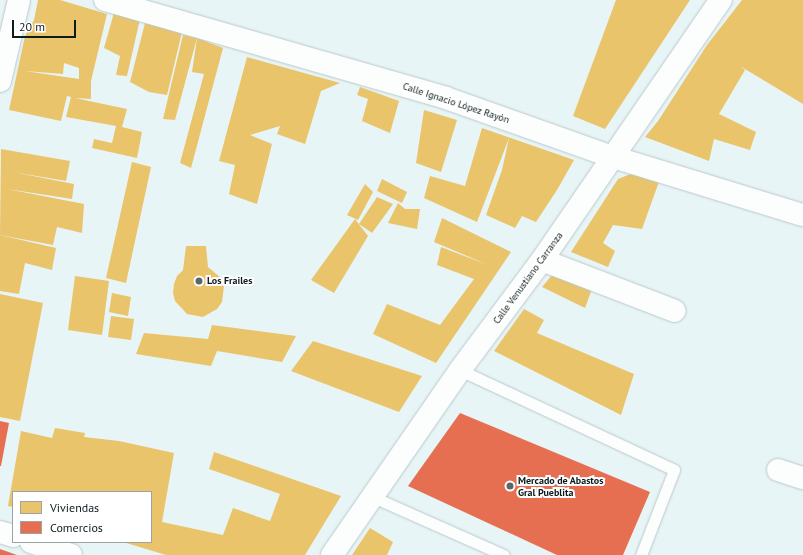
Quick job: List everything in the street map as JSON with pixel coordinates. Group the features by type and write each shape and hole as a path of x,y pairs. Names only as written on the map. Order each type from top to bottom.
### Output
{"street":[{"path":"0,81 19,0"},
{"name":"Calle Ignacio López Rayón","path":"105,0 446,98 613,157 803,215"},
{"name":"Calle Venustiano Carranza","path":"332,555 460,370 542,260 721,0"},
{"path":"542,260 675,311"},
{"path":"778,470 803,478"},
{"path":"0,532 12,536"},
{"path":"34,543 71,555"}],"lane":[{"path":"460,370 674,470 641,555"},
{"path":"373,497 504,555"}],"building: Viviendas":[{"path":"38,0 60,0 107,14 91,81 91,99 75,98 127,109 122,127 142,132 137,158 92,148 94,139 112,143 116,126 66,117 71,97 67,96 61,121 9,110 25,36 34,20","holes":["64,63 79,68 79,79 25,71 63,74"]},
{"path":"616,0 690,0 605,129 573,116"},
{"path":"742,0 803,0 803,104 740,66 745,70 719,114 756,132 750,150 714,139 709,161 645,137 658,121 707,45"},
{"path":"115,9 140,19 127,76 116,75 120,56 104,48"},
{"path":"145,23 182,32 167,95 149,92 130,82"},
{"path":"183,35 197,38 175,120 163,119"},
{"path":"197,38 223,48 191,168 180,163 204,74 192,72"},
{"path":"247,57 340,83 321,91 305,144 277,134 280,126 250,135 272,144 257,204 229,194 235,165 219,161"},
{"path":"360,87 399,101 390,133 362,121 368,99 357,95"},
{"path":"424,110 457,120 441,172 416,163"},
{"path":"482,128 574,160 536,222 522,216 515,228 486,215 502,170 509,138 477,222 424,198 430,176 465,186"},
{"path":"1,149 70,161 66,181 13,172 74,184 72,199 7,189 84,204 82,233 57,227 53,245 0,235"},
{"path":"132,162 151,167 126,283 106,278"},
{"path":"638,171 660,179 642,229 613,225 603,243 615,251 608,267 571,252 618,179"},
{"path":"382,179 407,192 402,203 377,191"},
{"path":"365,184 373,192 358,220 347,215"},
{"path":"377,197 393,204 372,233 359,224"},
{"path":"398,203 405,209 420,209 417,229 388,223"},
{"path":"442,218 511,252 436,363 373,334 387,304 440,325 474,279 437,265 441,247 488,265 434,242"},
{"path":"355,219 368,236 334,293 311,280"},
{"path":"0,235 56,248 52,270 25,263 19,294 0,291"},
{"name":"Los Frailes","path":"186,246 206,246 208,267 221,278 224,286 222,302 217,309 203,317 187,314 175,301 173,293 177,276 183,270"},
{"path":"557,269 593,286 585,308 542,287"},
{"path":"75,276 109,281 102,335 68,330"},
{"path":"112,293 131,297 128,316 109,312"},
{"path":"0,294 43,303 20,421 0,417"},
{"path":"524,309 544,320 537,333 634,374 621,415 494,351"},
{"path":"111,316 134,319 131,340 108,337"},
{"path":"212,325 296,336 282,362 217,351 211,366 136,354 144,333 208,339"},
{"path":"313,341 422,376 399,412 291,371"},
{"path":"55,428 85,433 84,437 119,441 174,453 162,522 223,535 233,508 270,521 280,494 209,469 214,452 341,496 305,555 166,555 126,543 152,543 152,491 12,491 12,507 8,506 21,431 52,438"},
{"path":"370,528 393,542 387,555 352,555"}],"building: Comercios":[{"path":"460,413 650,492 623,555 557,555 408,486"},
{"path":"0,421 9,423 1,466 0,466"},
{"path":"0,549 17,555 0,555"}],"place":[{"name":"Los Frailes","path":"199,281"},
{"name":"Mercado de Abastos Gral Pueblita","path":"510,486"}]}
